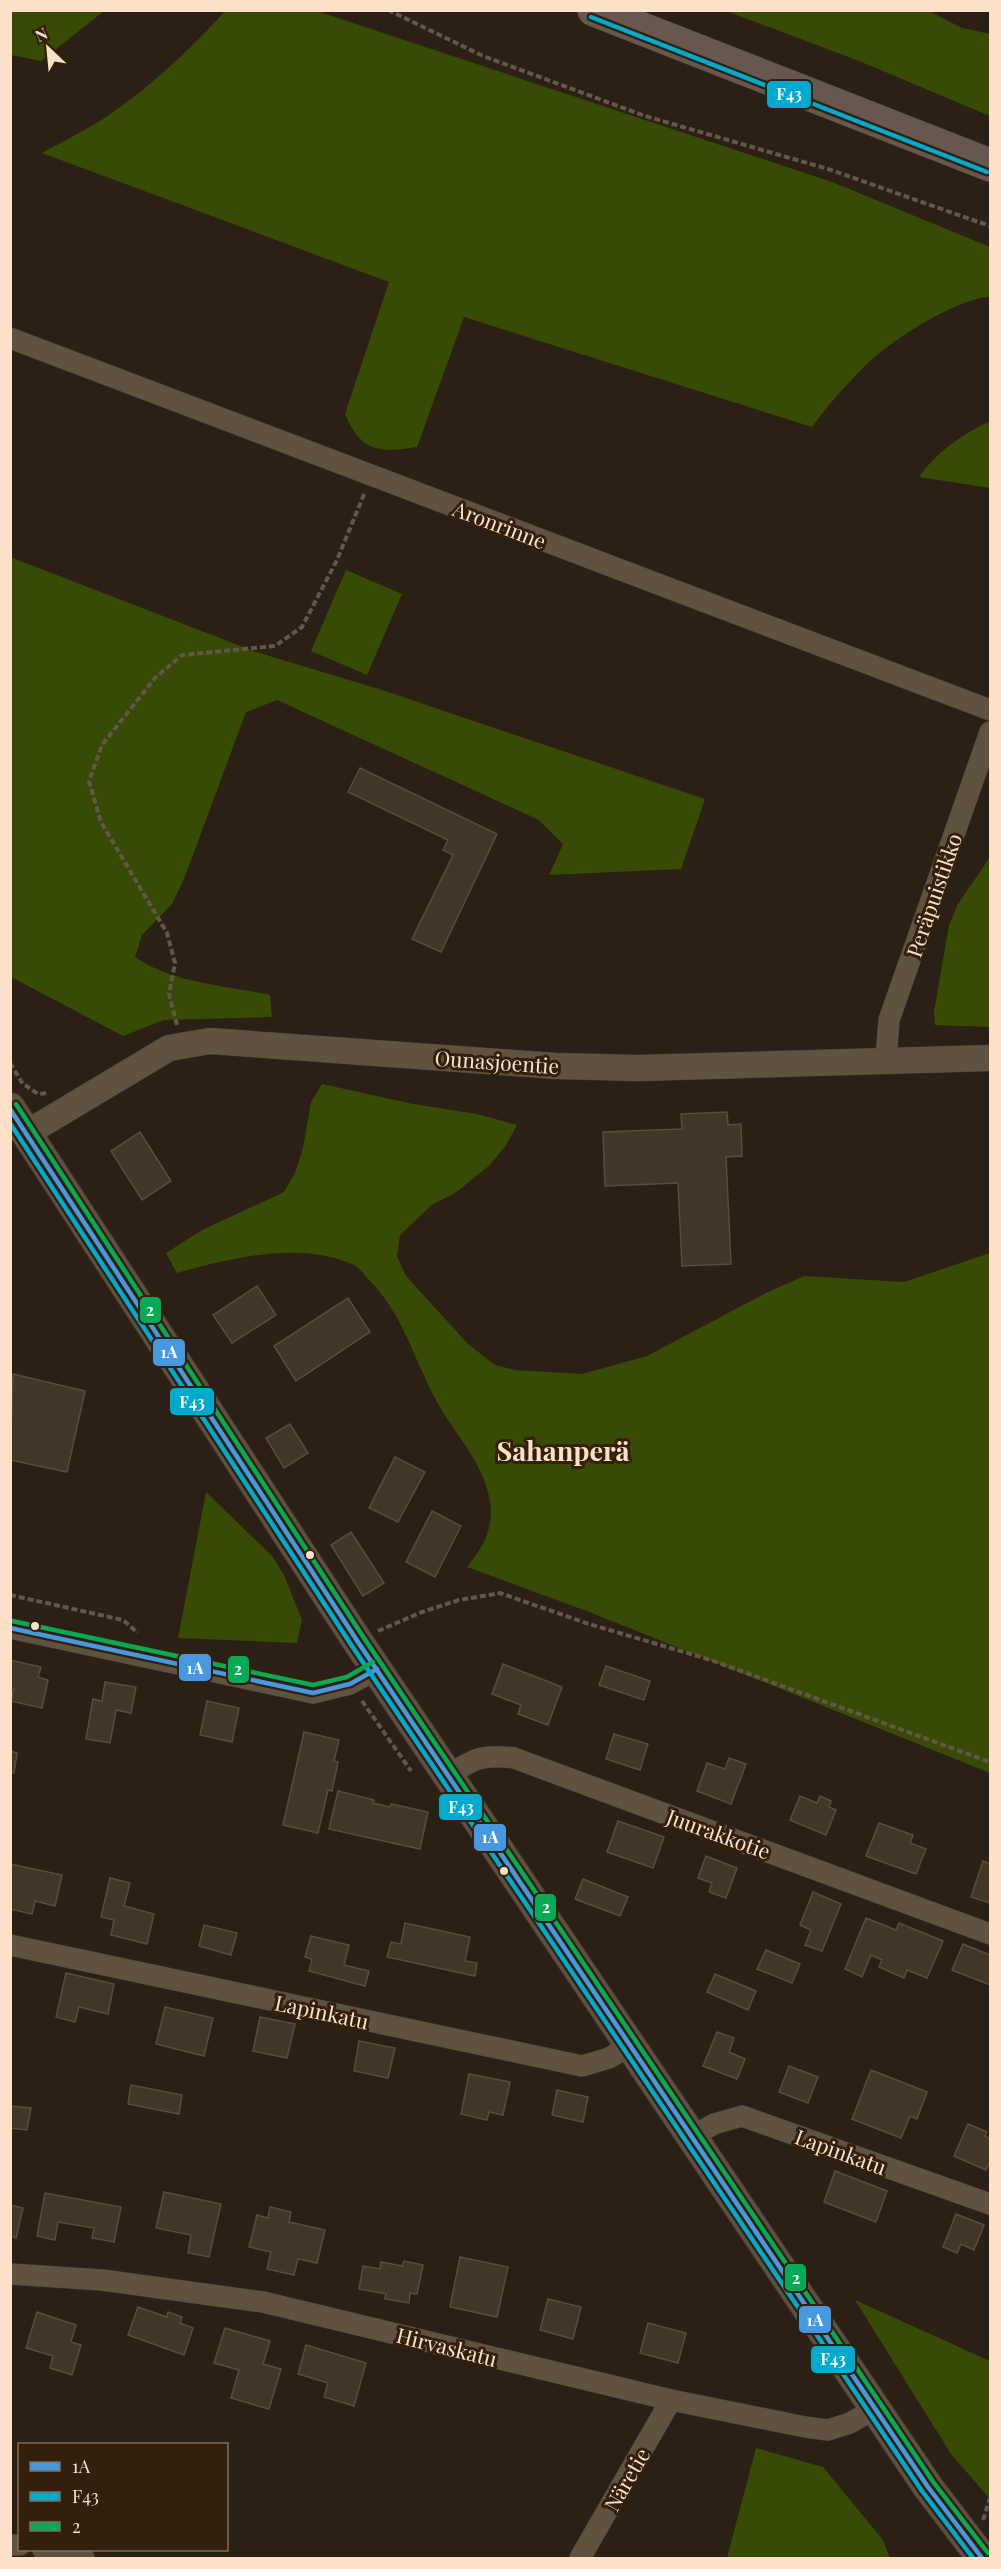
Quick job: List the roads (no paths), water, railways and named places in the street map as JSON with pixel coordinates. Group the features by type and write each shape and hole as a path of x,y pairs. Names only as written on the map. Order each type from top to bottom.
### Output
{"main road":[{"path":"594,10 990,165"},
{"path":"14,1099 27,1133 358,1642 928,2487 982,2559"}],"street":[{"name":"Aronrinne","path":"10,338 990,710"},
{"name":"Peräpuistikko","path":"885,1059 889,1020 990,732"},
{"name":"Ounasjoentie","path":"27,1133 169,1048 210,1041 556,1066 639,1068 885,1059 990,1058"},
{"path":"10,1628 313,1694 350,1684 377,1669"},
{"name":"Juurakkotie","path":"449,1775 471,1760 491,1755 514,1758 990,1934"},
{"name":"Lapinkatu","path":"10,1945 582,2066 609,2058 629,2046"},
{"name":"Lapinkatu","path":"693,2136 714,2124 742,2116 990,2204"},
{"name":"Hirvaskatu","path":"10,2274 102,2280 263,2302 671,2400 828,2430 850,2423 876,2408"},
{"name":"Näretie","path":"580,2559 671,2400"},
{"path":"48,2551 84,2559"}],"district":[{"name":"Sahanperä","path":"563,1450"}]}
